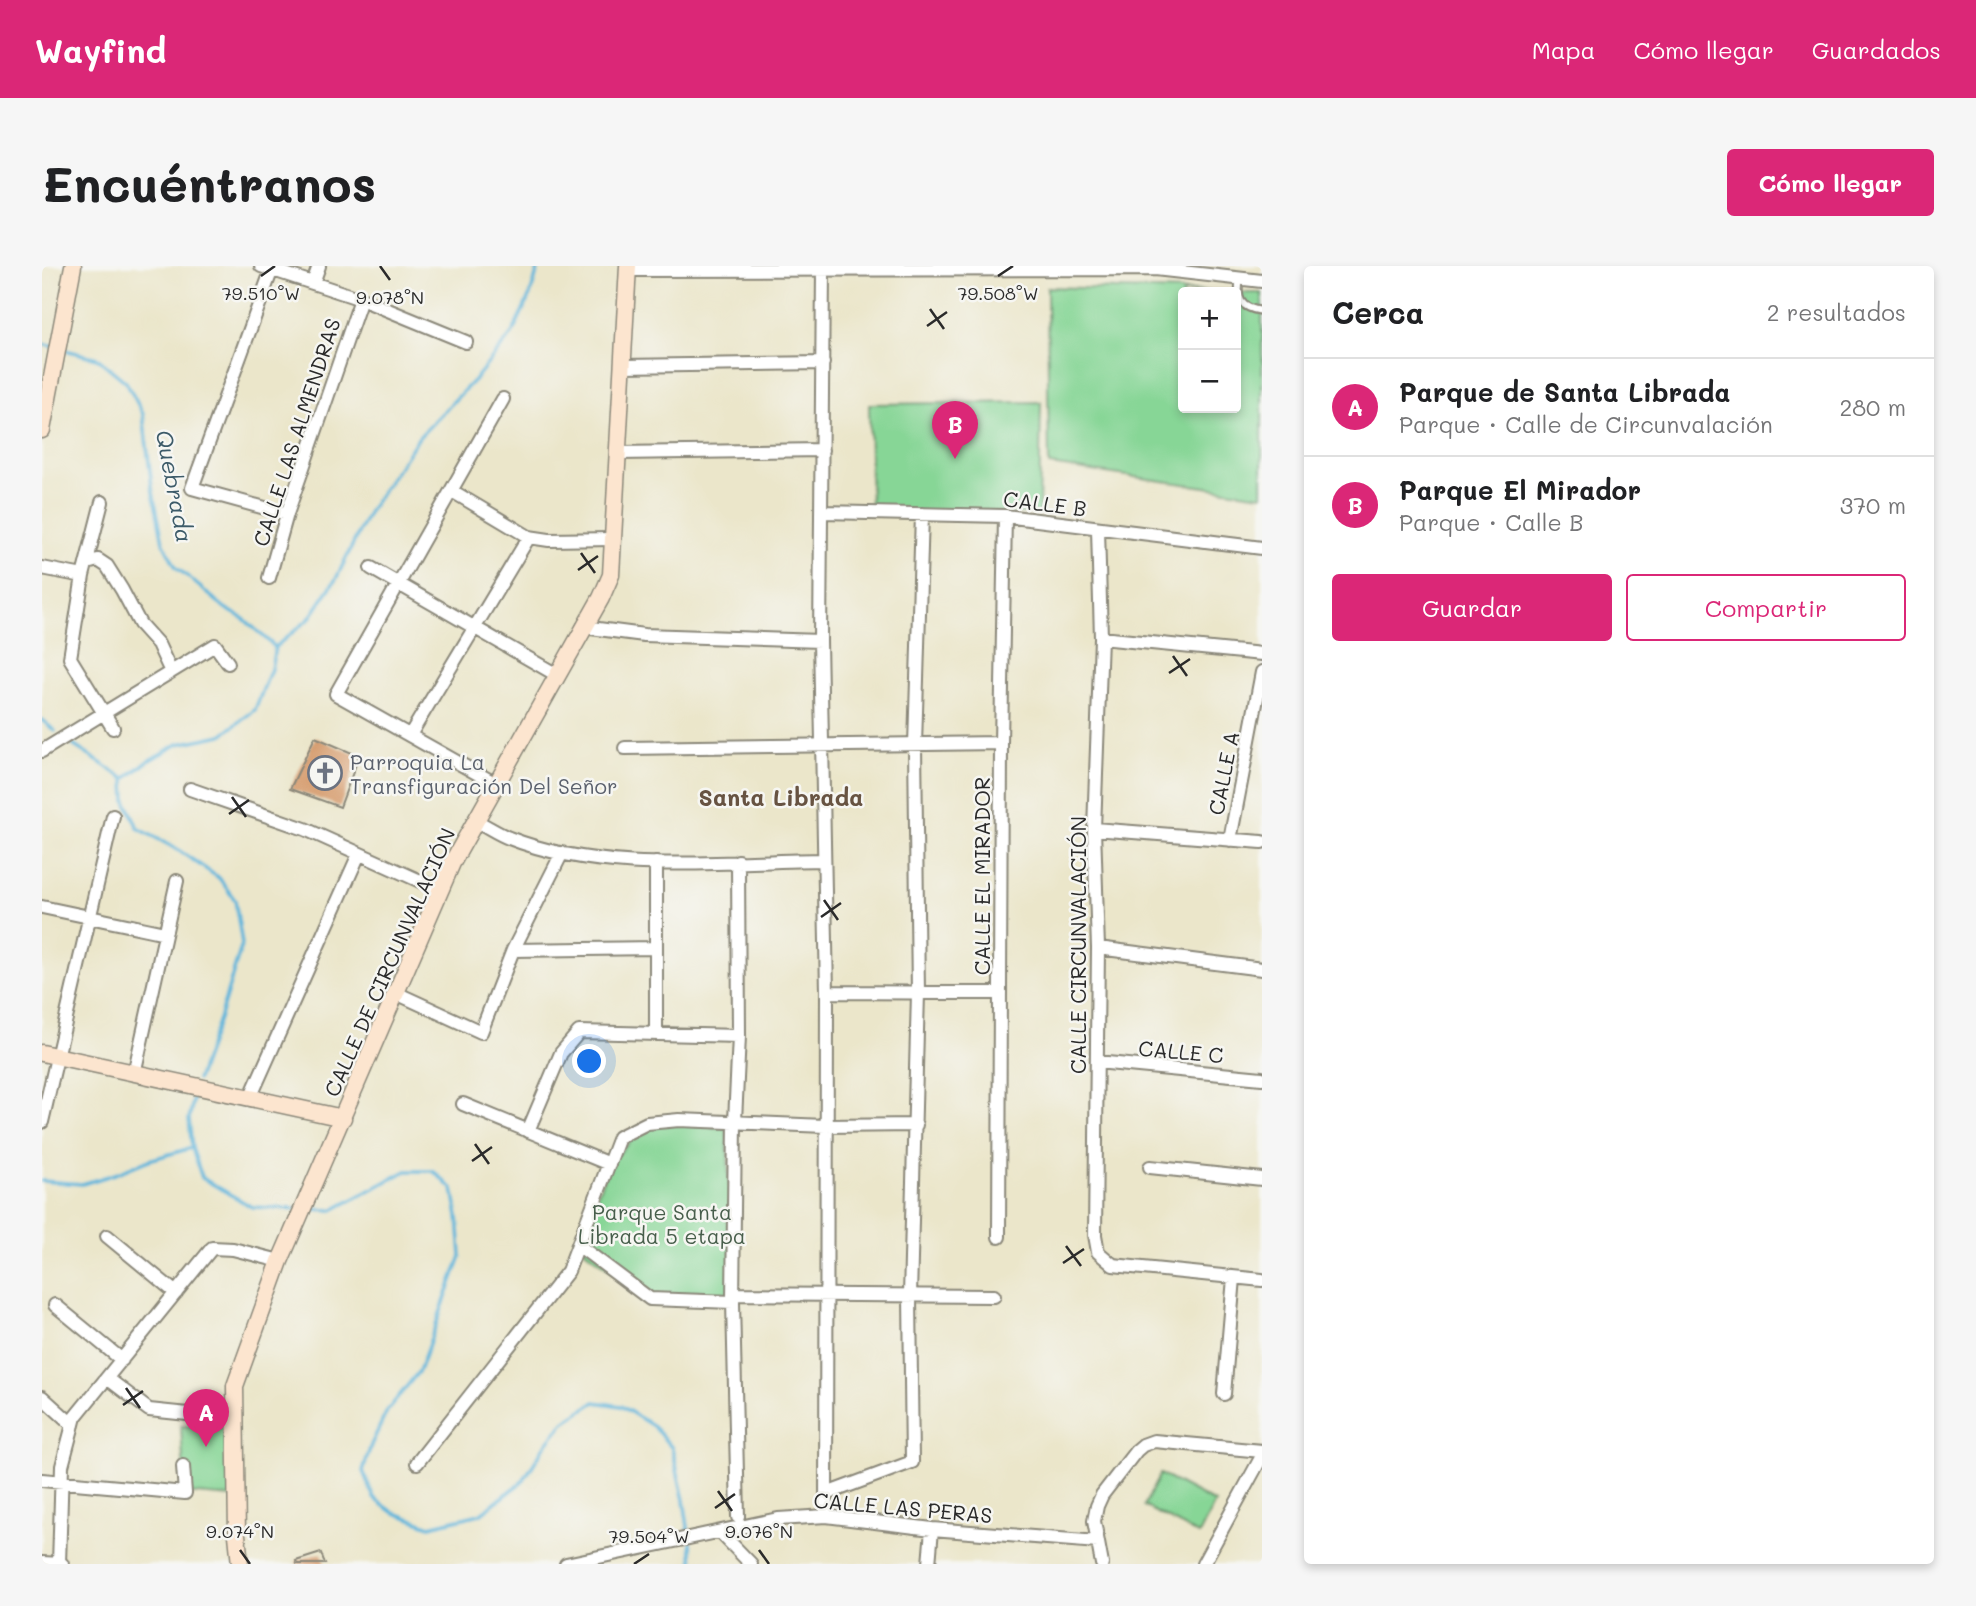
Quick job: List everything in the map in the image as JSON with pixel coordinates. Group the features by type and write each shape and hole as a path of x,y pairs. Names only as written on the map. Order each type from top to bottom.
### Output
{"street":[{"path":"42,430 73,266"},
{"path":"313,283 319,266"},
{"path":"628,268 1155,267 1262,281"},
{"path":"287,514 192,488 266,268 361,299 466,342"},
{"name":"CALLE DE CIRCUNVALACIÓN","path":"240,1564 237,1535 235,1386 280,1261 452,863 601,598 611,575 628,268"},
{"path":"823,269 820,641 827,992 826,1516"},
{"name":"CALLE LAS ALMENDRAS","path":"269,578 287,514 361,299"},
{"path":"623,366 823,363"},
{"path":"496,784 336,694 503,399"},
{"path":"618,453 822,450"},
{"path":"452,491 529,537 550,540 613,540"},
{"path":"102,502 83,576 70,658 113,728"},
{"name":"CALLE B","path":"822,512 1005,516 1262,548"},
{"path":"826,1494 912,1462 910,1296 918,993 915,745 922,514"},
{"name":"CALLE EL MIRADOR","path":"999,1237 1001,743 1005,516"},
{"name":"CALLE CIRCUNVALACIÓN","path":"1098,528 1101,638 1094,830 1098,948 1095,1235 1098,1252 1113,1265 1234,1278"},
{"path":"410,735 529,537"},
{"path":"87,563 98,560 107,566 140,624 158,644 172,672"},
{"path":"42,568 83,576"},
{"path":"371,568 557,675"},
{"path":"583,627 644,635 820,641"},
{"path":"1101,638 1262,654"},
{"path":"42,751 215,645 228,663"},
{"name":"CALLE A","path":"1230,839 1262,672"},
{"path":"625,748 1001,743"},
{"path":"190,789 304,830 440,890"},
{"path":"42,1122 49,1055 113,816"},
{"path":"476,821 509,838 562,853 610,861 656,863 824,860"},
{"path":"1094,830 1262,842"},
{"path":"396,993 481,1032 513,950 562,853"},
{"path":"250,1098 359,854"},
{"path":"738,861 739,1036 733,1298 738,1517"},
{"path":"656,863 656,1034"},
{"path":"134,1074 177,881"},
{"path":"42,907 165,933"},
{"path":"513,950 656,948"},
{"path":"1098,948 1262,969"},
{"path":"827,992 1000,993"},
{"path":"528,1131 561,1052 579,1032 739,1036"},
{"path":"49,1055 343,1118"},
{"name":"CALLE C","path":"1097,1062 1262,1078"},
{"path":"463,1104 609,1164"},
{"path":"417,1463 568,1271 619,1137 647,1123 679,1120 825,1126 916,1125"},
{"path":"1150,1167 1262,1179"},
{"path":"107,1236 176,1293"},
{"path":"578,1245 650,1299 828,1294 994,1296"},
{"path":"42,1563 60,1564 62,1466 75,1417 212,1248 233,1249 280,1261"},
{"path":"1224,1394 1234,1278 1262,1280"},
{"path":"55,1305 122,1360"},
{"path":"107,1378 149,1410 236,1419"},
{"path":"42,1397 73,1425"},
{"path":"1102,1564 1094,1521 1097,1506 1102,1495 1143,1445 1154,1441 1262,1453 1203,1564"},
{"path":"42,1480 185,1493 183,1466"},
{"name":"CALLE LAS PERAS","path":"566,1564 778,1519 826,1516 932,1529 1098,1542"},
{"path":"1073,1540 1094,1521"},
{"path":"929,1564 932,1529"},
{"path":"716,1532 751,1564"}],"lane":[{"path":"1240,278 1238,297 1243,305 1250,310 1262,311"}],"green space":[{"path":"1047,287 1178,291 1178,413 1241,413 1241,293 1262,293 1262,495 1049,465"},
{"path":"1041,402 1039,513 871,513 869,404"},
{"name":"Parque Santa Librada 5 etapa","path":"647,1123 727,1128 733,1294 650,1299 578,1245 609,1164"},
{"path":"181,1426 230,1428 231,1497 185,1493"},
{"path":"1160,1474 1215,1503 1199,1535 1144,1506"}],"building":[{"name":"Parroquia La Transfiguración Del Señor","path":"315,737 359,756 340,807 290,789"},
{"path":"321,1553 325,1564 297,1564 296,1561"}],"waterway":[{"path":"197,1080 242,944 235,900 219,878 178,850 138,828 126,801 125,779 148,761 178,744 222,735 255,710 271,669 275,647 309,619 336,579 369,511 419,437 476,378 512,334 530,295 539,266"},
{"name":"Quebrada","path":"42,344 54,347"},
{"name":"Quebrada","path":"61,349 97,358 126,382 143,414 152,487 163,542 176,567 225,608 244,619 275,647"},
{"name":"Quebrada","path":"42,720 55,731"},
{"name":"Quebrada","path":"73,745 125,779"},
{"path":"195,1091 189,1119 192,1148 202,1178 252,1207 297,1209"},
{"path":"42,1181 82,1184 191,1148"},
{"path":"308,1209 333,1210 406,1171 433,1171 453,1189 461,1256 419,1371 387,1411 371,1445 363,1471 374,1498 393,1512 430,1526 480,1514 523,1481 544,1447 564,1422 595,1402 621,1406 653,1426 672,1448 689,1534"},
{"path":"691,1542 693,1564"}],"place":[{"name":"Parque El Mirador","path":"955,459"},
{"name":"Parroquia La Transfiguración Del Señor","path":"325,773"},
{"name":"Parque de Santa Librada","path":"206,1447"}],"district":[{"name":"Santa Librada","path":"781,797"}]}
